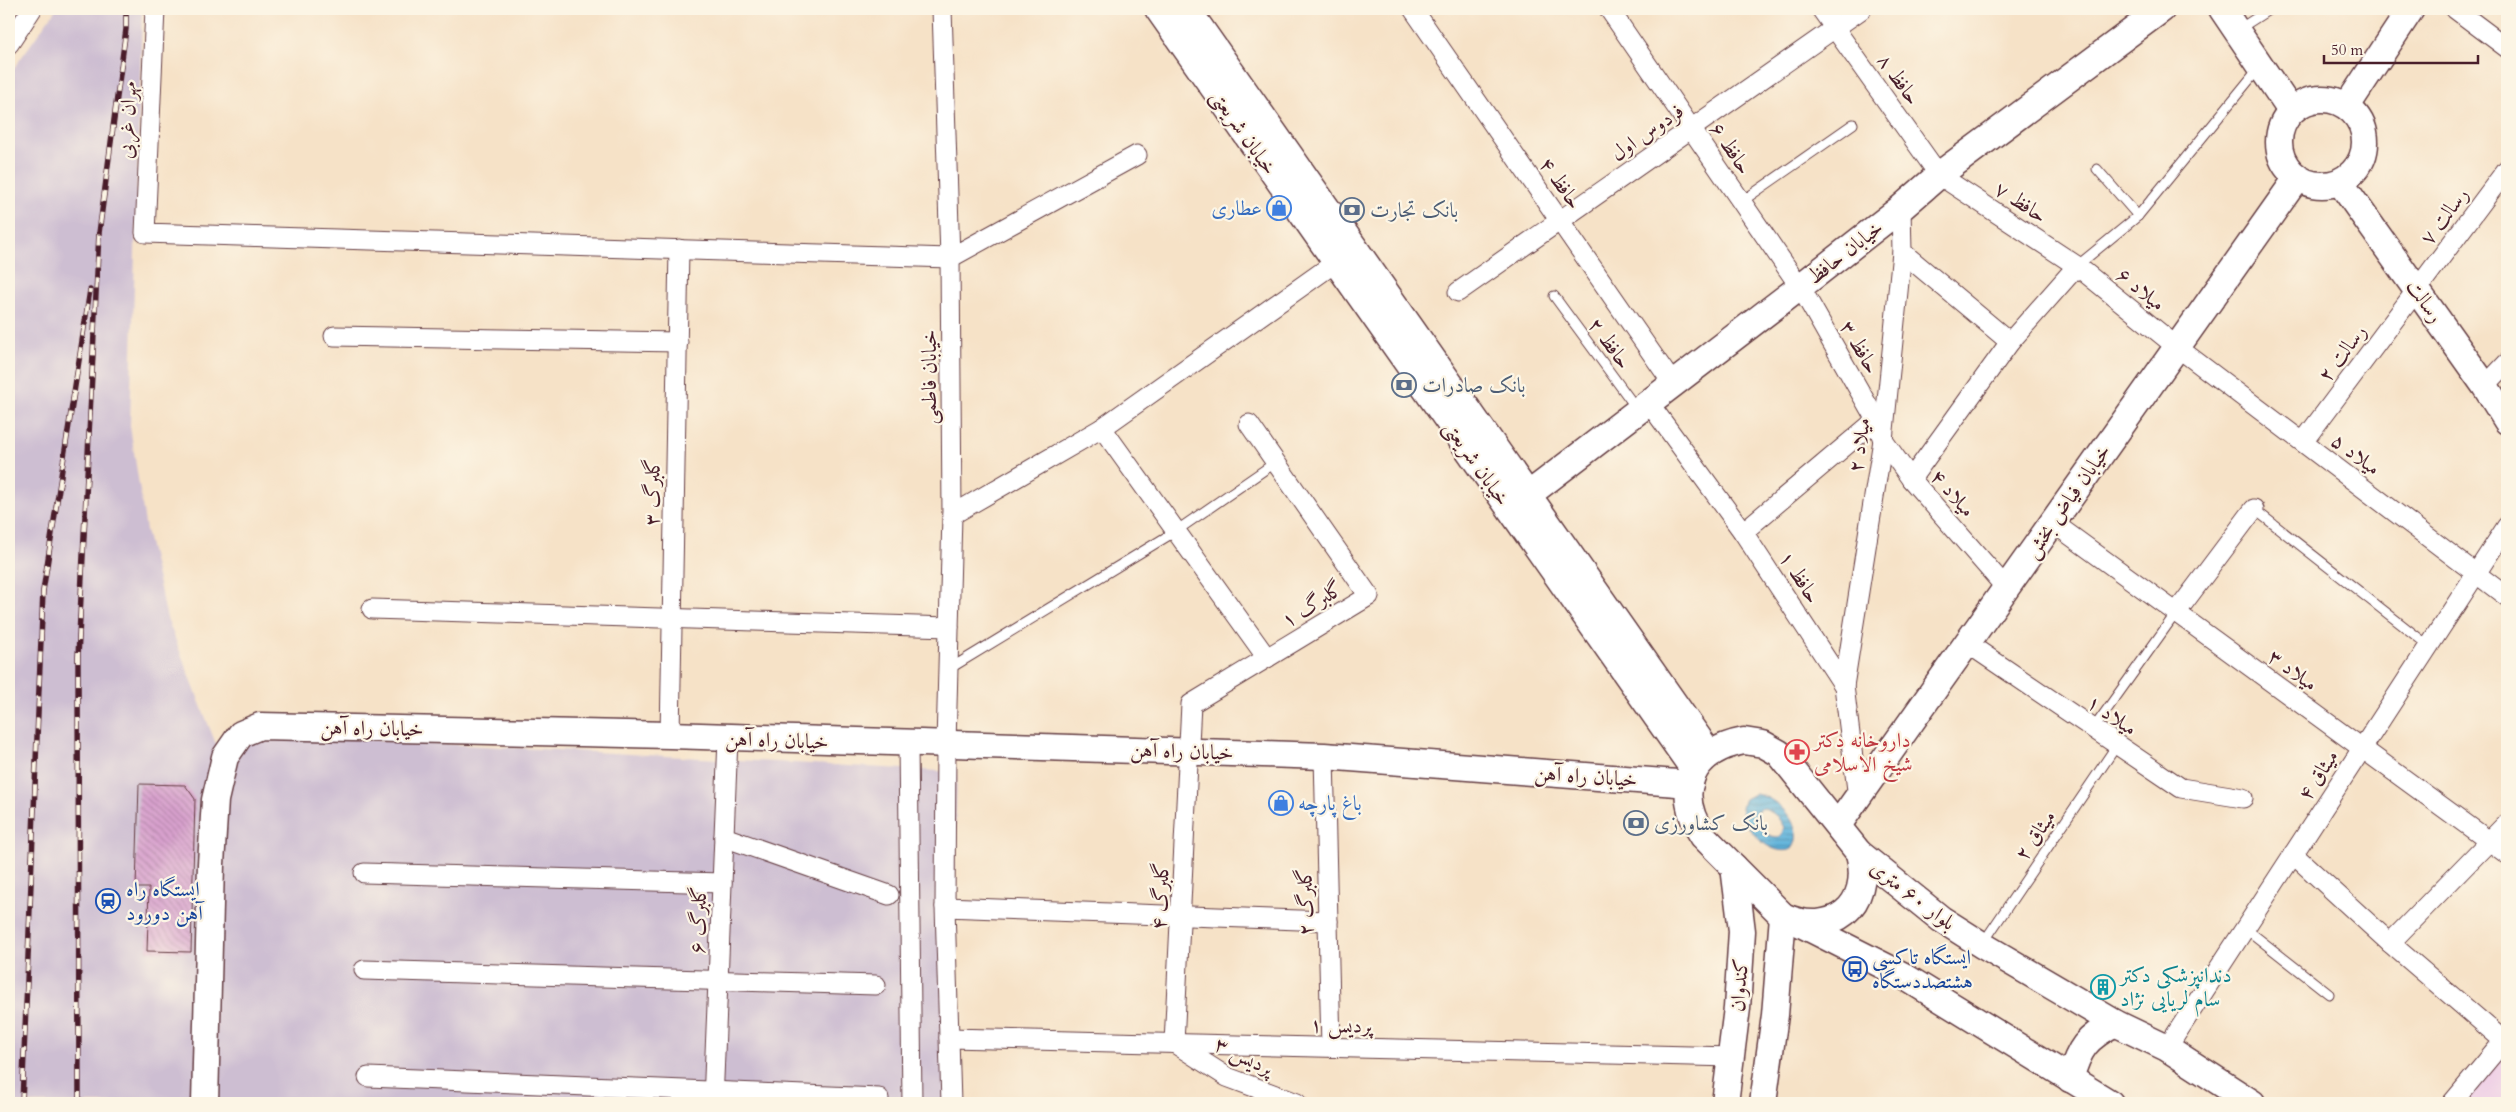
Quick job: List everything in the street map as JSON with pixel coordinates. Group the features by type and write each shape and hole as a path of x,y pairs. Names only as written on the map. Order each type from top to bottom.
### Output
{"street":[{"path":"9,44 32,9"},
{"name":"مهران غربی","path":"154,9 144,233 679,249"},
{"name":"خیابان فاطمی","path":"942,9 950,258 952,515 946,744 945,907 951,1103"},
{"name":"خیابان شریعتی","path":"1158,9 1698,769"},
{"name":"حافظ ۴","path":"1413,9 1673,384"},
{"name":"حافظ ۶","path":"1609,9 1802,291"},
{"name":"حافظ ۸","path":"1821,9 1940,175"},
{"name":"فردوس اول","path":"1458,292 1862,9"},
{"name":"خیابان حافظ","path":"1528,495 1673,384 1802,291 1940,175 2162,9"},
{"path":"2222,9 2291,111"},
{"path":"2347,106 2411,9"},
{"path":"2455,9 2504,39"},
{"name":"خیابان شریعتی","path":"1196,12 1528,495 1698,769"},
{"path":"2318,98 2333,100 2347,106 2364,130 2365,146 2361,160 2352,173 2340,182 2318,185 2297,178 2286,166 2280,154 2278,138 2282,124 2291,111 2304,102 2318,98"},
{"path":"679,249 950,258 1137,155"},
{"name":"رسالت ۷","path":"2417,290 2507,169"},
{"name":"حافظ ۷","path":"1940,175 2078,266"},
{"name":"خیابان فیاض بخش","path":"1838,825 2297,178"},
{"name":"رسالت","path":"2340,182 2485,386 2507,420"},
{"name":"میلاد ۲","path":"1844,686 1883,440 1902,252 1901,208"},
{"name":"گلبرگ ۳","path":"670,735 679,249"},
{"path":"1902,252 2010,342"},
{"path":"952,515 1102,428 1336,262"},
{"path":"1912,479 2010,342 2078,266"},
{"name":"میلاد ۶","path":"2078,266 2177,347"},
{"name":"رسالت ۲","path":"2304,442 2417,290"},
{"name":"حافظ ۳","path":"1802,291 1876,420"},
{"path":"334,336 678,342"},
{"name":"میلاد ۵","path":"2177,347 2507,597"},
{"path":"2485,386 2507,363"},
{"name":"حافظ ۱","path":"1643,407 1743,532 1844,686 1858,798"},
{"path":"1743,532 1876,420"},
{"name":"میلاد ۴","path":"1876,420 1883,440 1912,479 2006,588"},
{"name":"گلبرگ ۱","path":"1190,752 1191,704 1369,596 1249,424"},
{"path":"1102,428 1267,658"},
{"path":"2176,613 2254,508"},
{"name":"میلاد ۳","path":"2052,522 2507,854"},
{"name":"میثاق ۴","path":"2167,1048 2507,526"},
{"path":"372,609 949,627"},
{"name":"میلاد ۱","path":"1967,643 2180,788 2243,798"},
{"name":"خیابان راه آهن","path":"205,1103 211,864 215,800 225,757 241,734 260,726 670,735 728,739 946,744 1698,769"},
{"name":"گلبرگ ۶","path":"713,1097 728,739"},
{"path":"1791,919 1814,924 1830,921 1845,913 1856,900 1862,886 1863,869 1858,854 1838,825 1779,753 1763,744 1744,741 1726,744 1698,769 1688,803 1693,821 1703,836 1734,867 1791,919 1902,975 2110,1103"},
{"path":"908,744 912,1103"},
{"name":"گلبرگ ۴","path":"1174,1043 1190,752"},
{"name":"گلبرگ ۲","path":"1324,756 1331,1047"},
{"path":"2390,943 2507,823"},
{"path":"724,837 889,895"},
{"name":"بلوار ۶۰ متری","path":"1858,854 1941,919 1982,945 2115,1023 2167,1048 2252,1103"},
{"path":"2294,854 2390,943 2505,1039 2452,1103"},
{"name":"کندوان","path":"1724,1103 1732,1056 1742,931 1734,867"},
{"path":"364,873 722,883"},
{"path":"945,907 1328,921"},
{"name":"کندوان","path":"1763,1103 1791,919"},
{"path":"364,970 876,985"},
{"path":"2070,1079 2080,1051 2086,1041 2115,1023"},
{"name":"پردیس ۱","path":"949,1038 1732,1056"},
{"name":"پردیس ۳","path":"1174,1043 1228,1078 1297,1103"},
{"path":"368,1077 713,1097 879,1098"}],"lane":[{"path":"2236,31 2270,9"},
{"path":"2078,266 2138,216 2261,66"},
{"path":"1741,202 1853,124"},
{"path":"2097,169 2138,216"},
{"name":"حافظ ۲","path":"1554,296 1643,407"},
{"path":"948,670 1176,531 1276,462"},
{"path":"2254,508 2429,646"},
{"path":"2093,729 2176,613"},
{"name":"میثاق ۲","path":"1982,945 2117,745"},
{"path":"2245,928 2329,994"}],"shaded area":[{"path":"56,9 142,9 130,426 146,530 167,618 226,770 247,742 267,734 957,772 947,1103 9,1103 9,75"},
{"path":"2507,1051 2507,1103 2461,1103"}],"water":[{"path":"1754,794 1763,796 1780,806 1793,823 1796,832 1796,841 1792,849 1784,851 1775,849 1767,845 1752,832 1741,807 1745,799","holes":["1763,808 1777,816 1784,827 1781,836 1776,837 1762,830 1756,822 1755,812"]}],"building":[{"name":"ایستگاه راه آهن دورود","path":"139,784 185,785 195,799 191,952 147,951 149,888 136,888"}],"railway":[{"path":"79,1103 78,657 99,233 126,29 126,9"},
{"path":"22,1103 43,591 90,290"}],"place":[{"name":"عطاری","path":"1279,208"},
{"name":"بانک تجارت","path":"1352,210"},
{"name":"بانک صادرات","path":"1404,385"},
{"name":"داروخانه دکتر شیخ الاسلامی","path":"1797,752"},
{"name":"باغ پارچه","path":"1281,803"},
{"name":"بانک کشاورزی","path":"1636,823"},
{"name":"ایستگاه راه آهن دورود","path":"108,901"},
{"name":"ایستگاه تاکسی هشتصددستگاه","path":"1855,969"},
{"name":"دندانپزشکی دکتر سام لریایی نژاد","path":"2103,987"}]}
